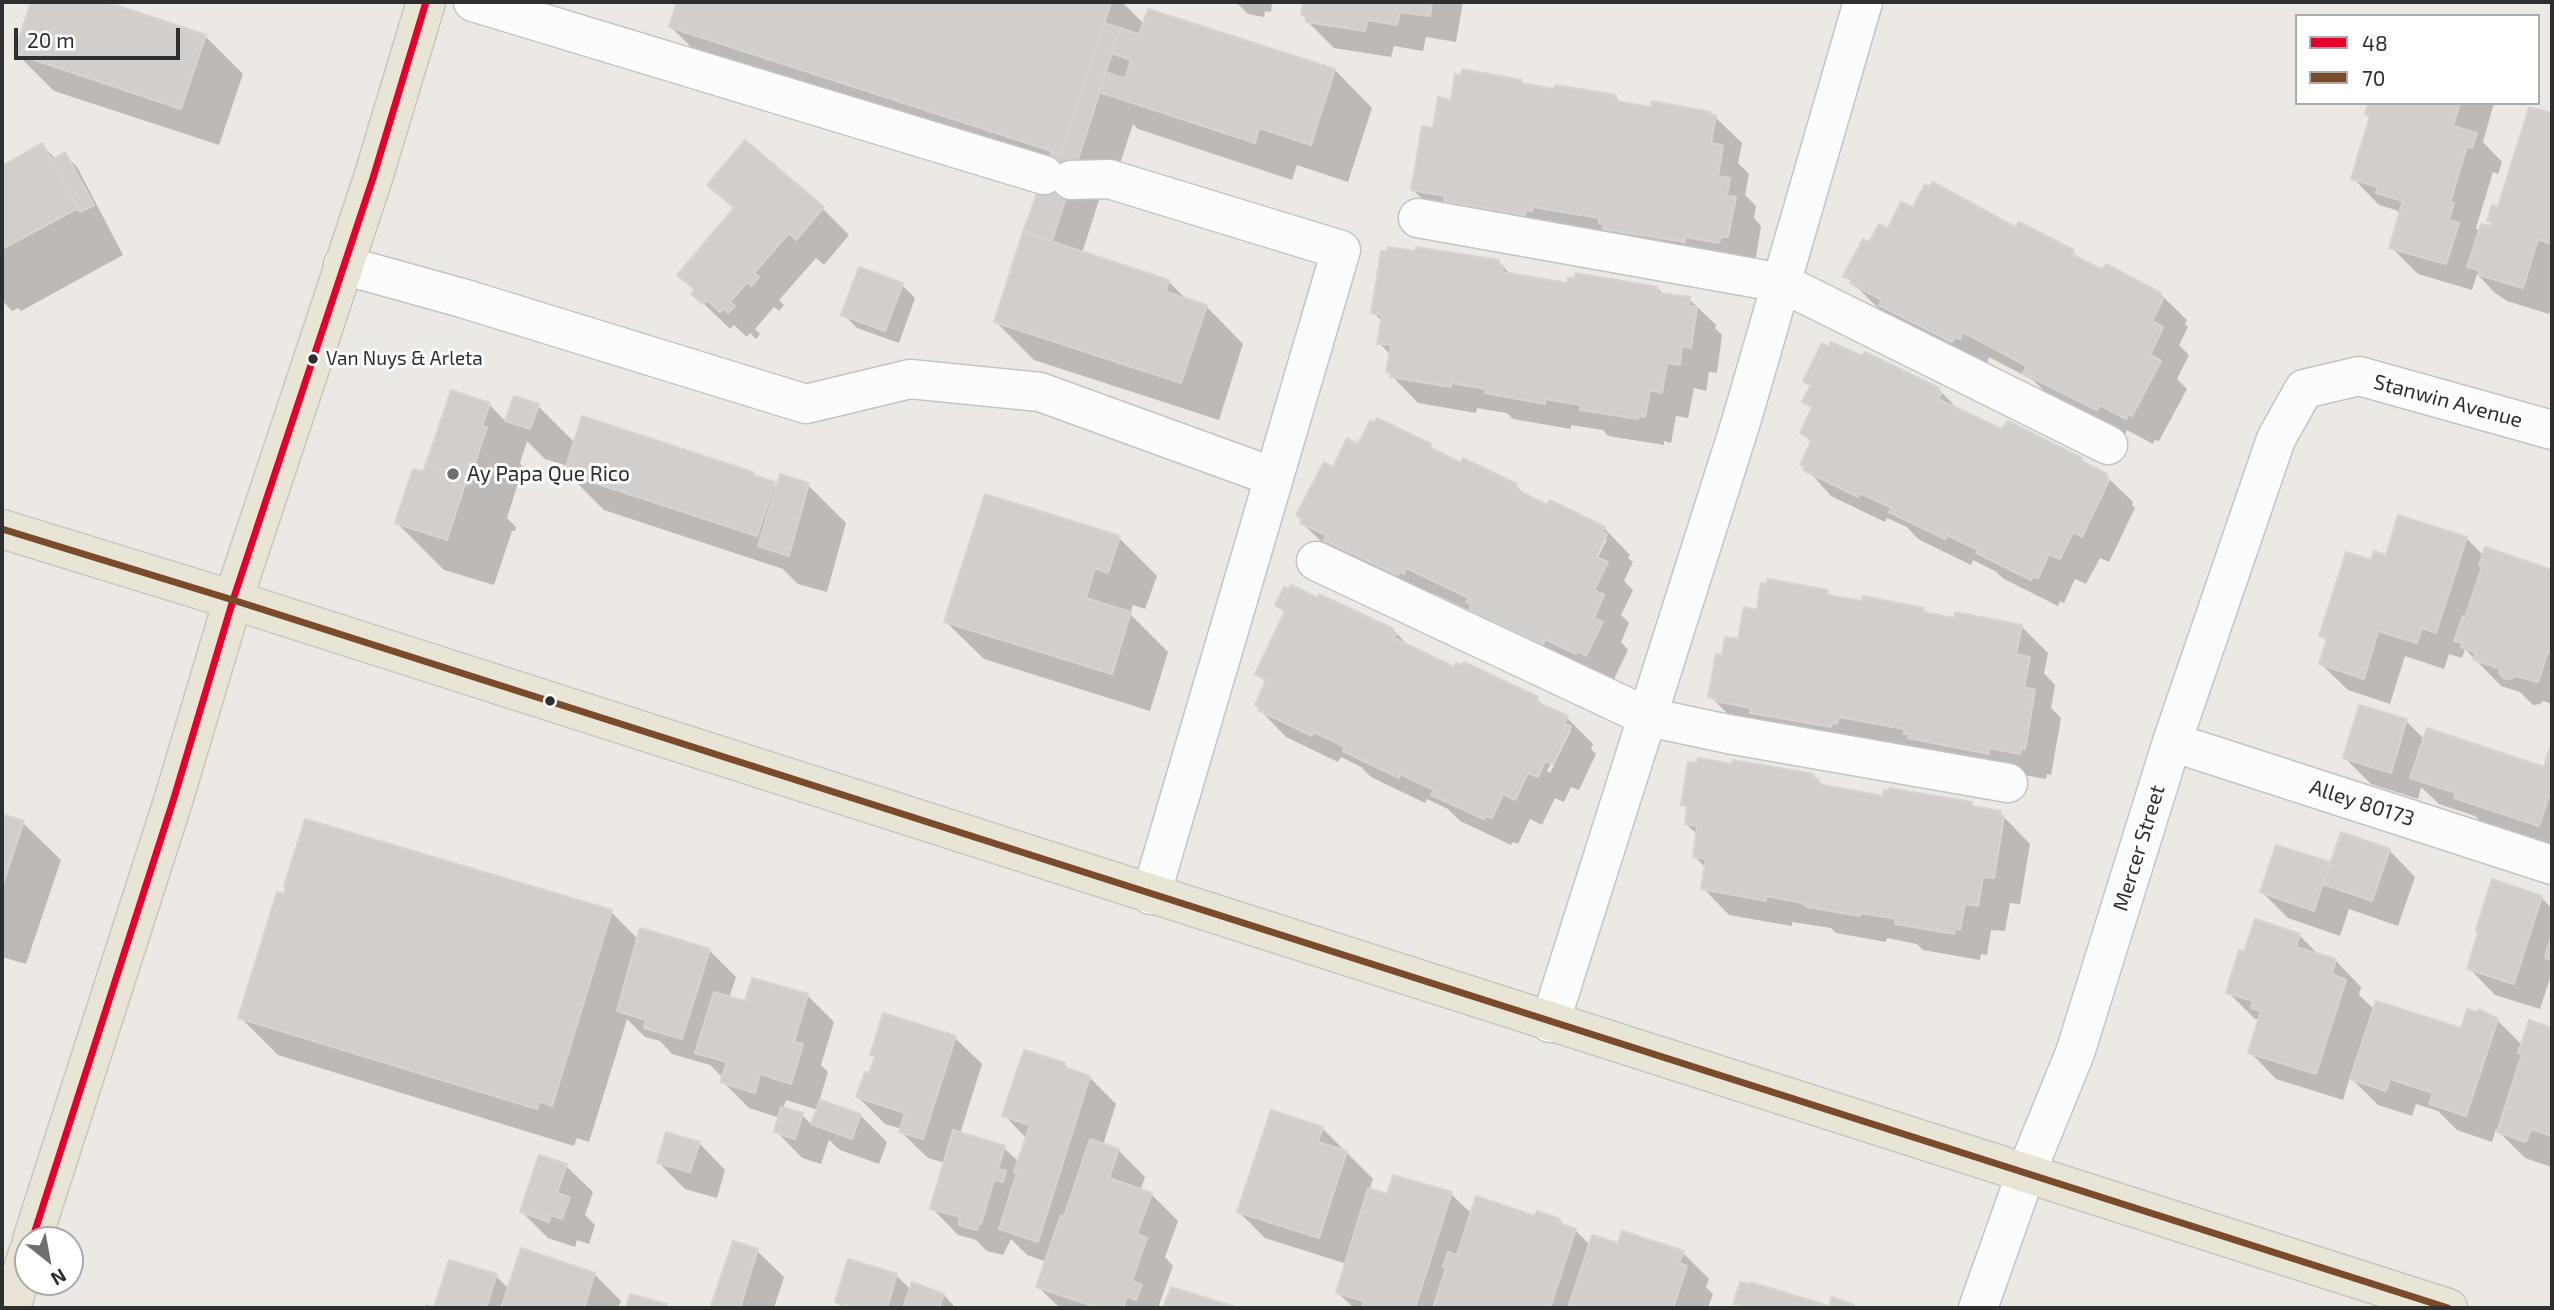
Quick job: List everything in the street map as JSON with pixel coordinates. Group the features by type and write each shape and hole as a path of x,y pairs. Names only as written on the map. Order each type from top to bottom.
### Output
{"main road":[{"path":"36,1226 178,785 233,600 373,178 426,2"},
{"path":"2,529 233,600 2448,1308"}],"street":[{"path":"473,2 1057,177 1109,178 1341,250 1152,895"},
{"path":"1550,1023 1741,422 1863,2"},
{"path":"1418,218 1782,283 2108,445"},
{"path":"343,265 462,298 806,404 910,379 1040,392 1274,477"},
{"name":"Stanwin Avenue","path":"2304,389 2359,376 2552,430"},
{"name":"Mercer Street","path":"1978,1308 2026,1173 2075,1053 2172,742 2276,439 2304,389"},
{"path":"1316,561 1648,717 1728,734 2008,783"},
{"name":"Alley 80173","path":"2172,742 2552,865"}],"building":[{"path":"31,2 106,2 206,35 181,109 14,53"},
{"path":"677,2 1111,2 1061,154 669,27"},
{"path":"1303,2 1432,2 1430,16 1400,12 1397,25 1367,20 1365,31 1306,22 1306,16 1301,15"},
{"path":"1148,9 1335,69 1311,145 1259,128 1255,143 1099,92 1105,72 1125,79 1131,60 1111,53 1120,28 1139,34"},
{"path":"1104,23 1120,28 1052,241 1023,232 1052,152 1061,154"},
{"path":"1462,69 1554,89 1555,85 1616,95 1615,101 1651,107 1652,101 1716,115 1711,143 1723,145 1718,176 1730,178 1727,196 1736,197 1728,237 1721,237 1719,243 1685,237 1685,242 1603,229 1604,224 1599,223 1599,218 1533,207 1532,211 1526,210 1525,215 1444,201 1445,196 1411,190 1422,126 1433,128 1438,97 1451,100 1455,74 1461,75"},
{"path":"2368,105 2459,105 2453,126 2477,133 2472,148 2467,147 2450,202 2454,203 2449,220 2459,223 2446,264 2389,248 2403,201 2376,193 2378,187 2351,179 2370,116 2365,114"},
{"path":"2529,107 2552,113 2552,244 2538,239 2523,288 2479,275 2480,271 2467,267 2481,224 2491,226 2492,222 2487,221 2492,205 2498,207"},
{"path":"745,140 824,207 796,240 789,233 754,273 759,277 751,286 747,282 730,302 735,306 728,313 723,308 720,312 707,300 703,304 691,294 695,290 677,275 734,208 707,185"},
{"path":"42,143 78,208 2,249 2,166"},
{"path":"65,152 94,205 80,212 51,160"},
{"path":"1933,182 2015,227 2019,222 2074,250 2072,254 2102,270 2106,264 2161,293 2159,297 2163,299 2152,321 2163,327 2150,355 2161,361 2132,416 2128,414 2126,419 2100,405 2097,410 2023,373 2027,366 1963,332 1960,339 1955,337 1952,342 1879,305 1882,300 1850,283 1852,280 1843,276 1863,239 1869,242 1879,224 1888,228 1901,202 1913,207 1925,184 1929,187"},
{"path":"1023,232 1169,280 1166,292 1207,305 1181,383 994,322"},
{"path":"1388,247 1415,251 1416,247 1499,260 1498,265 1503,266 1502,272 1567,283 1568,278 1574,278 1576,273 1657,287 1657,293 1690,297 1689,306 1697,307 1691,348 1682,346 1680,365 1667,363 1662,393 1650,390 1645,417 1638,416 1638,419 1580,410 1581,405 1545,399 1545,404 1485,393 1486,389 1451,383 1451,387 1390,377 1390,373 1386,372 1391,345 1377,344 1382,315 1371,313 1381,251 1387,251"},
{"path":"859,267 903,283 885,331 841,315"},
{"path":"1831,342 1862,356 1865,352 1939,388 1937,392 1941,394 1938,399 2001,429 2008,421 2082,458 2081,461 2107,474 2106,479 2109,480 2082,537 2073,532 2060,559 2049,554 2038,578 2033,576 2031,580 1976,553 1978,550 1947,535 1945,539 1889,512 1892,508 1860,493 1858,497 1803,470 1805,467 1800,465 1812,439 1800,433 1812,407 1802,402 1811,385 1803,381 1822,343 1828,347"},
{"path":"451,390 490,403 482,426 487,427 470,478 426,464"},
{"path":"514,396 539,404 530,429 505,421"},
{"path":"582,416 753,472 753,475 775,482 757,536 564,473"},
{"path":"1377,418 1431,444 1429,447 1461,463 1463,458 1517,484 1515,489 1547,505 1550,500 1605,527 1602,532 1607,534 1596,557 1608,562 1594,590 1604,595 1594,618 1603,622 1586,656 1545,639 1543,645 1469,610 1471,605 1466,602 1469,598 1406,568 1404,574 1400,571 1398,575 1324,540 1326,535 1300,523 1302,519 1296,515 1324,462 1333,467 1347,438 1358,444 1370,421 1374,422"},
{"path":"426,464 470,478 468,485 465,484 447,540 395,523 413,469 423,472"},
{"path":"780,474 809,483 789,556 758,546"},
{"path":"985,494 1120,536 1108,573 1095,568 1086,598 1131,612 1112,674 944,622"},
{"path":"2398,515 2467,537 2436,633 2422,628 2417,643 2378,631 2364,679 2319,664 2327,639 2319,636 2346,552 2371,560 2374,551 2386,555"},
{"path":"2485,547 2552,570 2552,654 2548,652 2538,682 2516,676 2505,679 2499,668 2473,660 2476,653 2461,647 2463,643 2454,641 2463,616 2465,618 2482,567 2479,565"},
{"path":"1768,579 1828,590 1827,595 1862,601 1863,596 1924,608 1923,612 1954,618 1955,612 2022,625 2016,654 2030,657 2024,687 2035,690 2025,749 2021,748 2020,754 1989,748 1989,754 1908,738 1910,734 1904,734 1904,729 1839,717 1837,724 1832,723 1831,727 1750,713 1751,708 1715,701 1715,698 1708,697 1716,654 1722,655 1725,637 1738,639 1744,607 1757,610 1761,583 1766,584"},
{"path":"1291,585 1318,598 1319,594 1394,629 1391,632 1396,635 1394,638 1454,667 1456,663 1462,665 1464,662 1538,697 1536,702 1568,716 1564,724 1571,726 1553,764 1545,761 1538,777 1528,773 1515,800 1503,794 1492,818 1486,816 1484,819 1431,795 1434,790 1400,774 1399,778 1343,751 1345,747 1314,732 1312,736 1258,710 1260,707 1255,705 1266,680 1255,674 1285,611 1275,605 1284,587 1289,589"},
{"path":"2359,705 2407,719 2391,773 2343,758"},
{"path":"2427,728 2544,767 2550,747 2552,748 2552,787 2539,826 2454,798 2456,793 2410,778"},
{"path":"1698,758 1732,764 1732,760 1814,774 1813,778 1819,779 1818,784 1883,796 1884,790 1889,791 1889,788 1972,802 1972,806 2001,811 2000,815 2004,816 1994,878 1983,877 1978,906 1965,904 1960,930 1955,928 1954,934 1895,924 1896,919 1807,907 1802,903 1766,896 1766,901 1701,889 1706,859 1693,857 1697,826 1685,824 1687,806 1681,805 1688,762 1697,763"},
{"path":"2,814 24,821 2,887"},
{"path":"305,819 612,910 552,1106 539,1101 537,1109 238,1018 277,892 284,894 284,886"},
{"path":"2341,832 2390,849 2372,901 2323,884"},
{"path":"2276,845 2330,862 2314,911 2260,892"},
{"path":"2492,879 2542,896 2514,984 2467,969"},
{"path":"2255,919 2300,934 2296,947 2336,959 2332,974 2346,980 2316,1074 2248,1053 2261,1011 2251,1008 2253,1001 2226,993 2239,950 2244,952"},
{"path":"640,928 710,949 682,1039 644,1028 646,1020 617,1011"},
{"path":"2552,933 2552,960 2545,958"},
{"path":"752,978 808,994 794,1042 803,1044 791,1084 760,1074 755,1093 720,1082 727,1062 695,1053 714,992 745,1001"},
{"path":"2376,1001 2461,1028 2467,1009 2477,1012 2479,1009 2498,1019 2466,1116 2429,1104 2433,1093 2390,1079 2386,1091 2350,1079"},
{"path":"883,1013 956,1036 923,1139 899,1132 905,1113 856,1097 865,1072 869,1073 875,1057 870,1055"},
{"path":"2529,1020 2552,1028 2552,1136 2531,1129 2526,1142 2497,1132 2522,1054 2518,1053"},
{"path":"1024,1050 1065,1063 1063,1067 1090,1076 1038,1242 999,1229 1030,1125 1002,1116"},
{"path":"820,1100 861,1114 852,1139 811,1124"},
{"path":"781,1107 803,1113 795,1139 774,1132"},
{"path":"1271,1110 1323,1127 1318,1142 1347,1151 1319,1238 1237,1212"},
{"path":"953,1130 1005,1146 998,1169 1006,1171 1003,1182 994,1180 977,1230 959,1225 960,1217 930,1209"},
{"path":"666,1132 700,1142 690,1172 657,1163"},
{"path":"1090,1139 1119,1149 1109,1178 1152,1193 1137,1234 1147,1238 1132,1281 1142,1285 1136,1300 1127,1296 1123,1308 1099,1308 1036,1287 1061,1215 1064,1217"},
{"path":"539,1155 567,1164 557,1193 570,1197 562,1219 551,1215 549,1222 520,1212"},
{"path":"1393,1175 1452,1192 1415,1308 1362,1307 1364,1301 1336,1293 1368,1188 1387,1194"},
{"path":"1476,1196 1535,1216 1537,1211 1560,1219 1558,1223 1576,1229 1550,1308 1433,1308 1446,1268 1443,1267 1448,1252 1457,1255"},
{"path":"1622,1231 1684,1251 1679,1263 1687,1266 1673,1308 1568,1308 1592,1235 1618,1243"},
{"path":"733,1241 758,1249 740,1308 710,1308"},
{"path":"521,1248 595,1273 584,1308 501,1308"},
{"path":"848,1259 897,1274 887,1308 854,1308 835,1302"},
{"path":"449,1260 497,1274 486,1308 425,1308 426,1305 434,1307"},
{"path":"912,1282 944,1294 939,1308 903,1308"},
{"path":"1740,1282 1750,1282 1829,1306 1832,1297 1854,1305 1853,1308 1741,1308 1742,1306 1733,1304"},
{"path":"1171,1287 1239,1308 1163,1308"},
{"path":"630,1294 667,1304 666,1308 626,1308"}],"transit line":[{"name":"48","path":"36,1226 174,798 233,600 373,178 426,2"},
{"name":"70","path":"2,529 233,600 2448,1308"}],"place":[{"name":"Van Nuys & Arleta","path":"313,359"},
{"name":"Ay Papa Que Rico","path":"453,474"}]}
